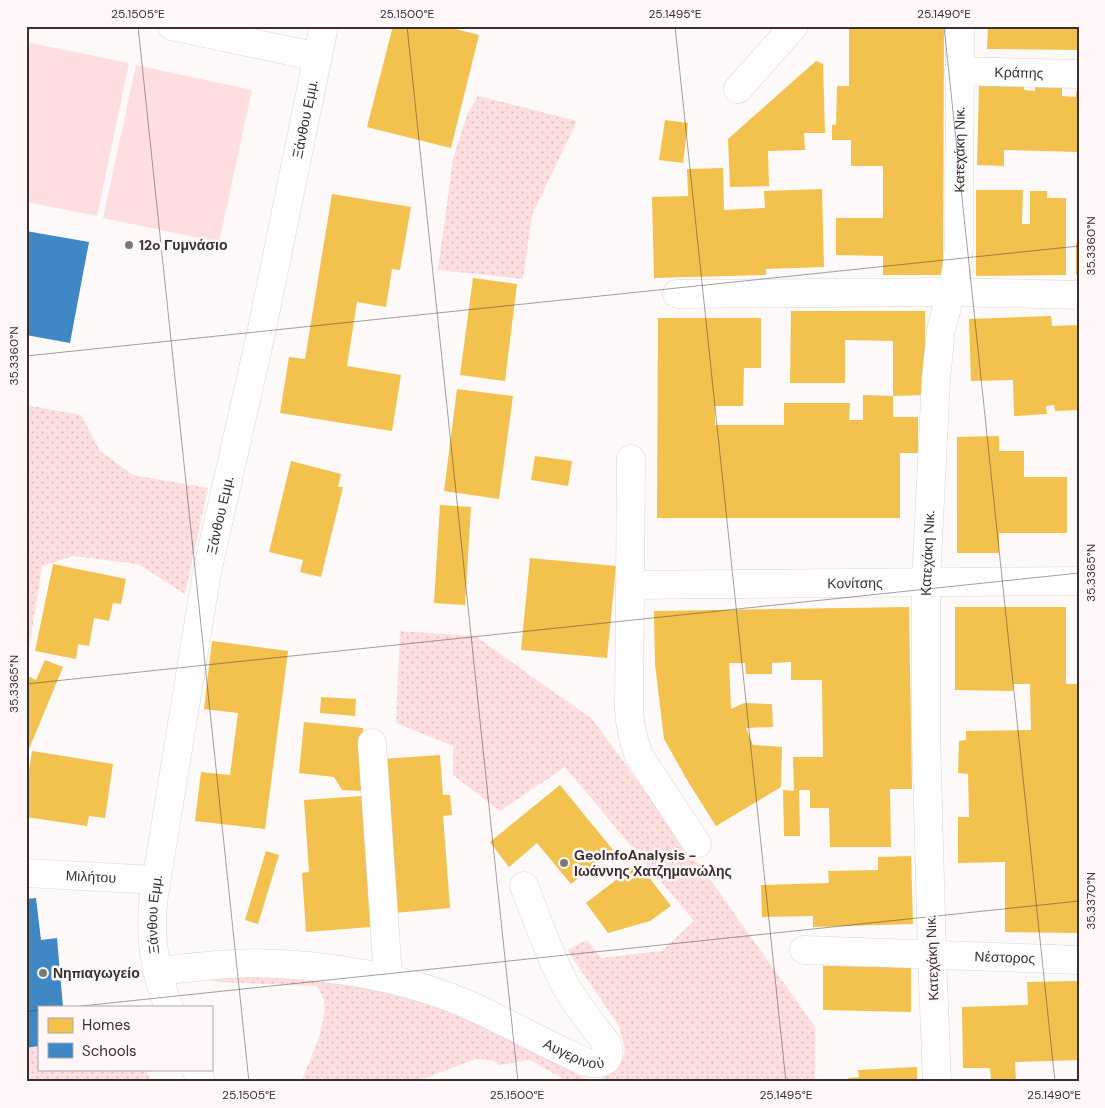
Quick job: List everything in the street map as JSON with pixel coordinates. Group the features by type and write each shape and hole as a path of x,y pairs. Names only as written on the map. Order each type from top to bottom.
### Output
{"street":[{"path":"172,26 318,57"},
{"name":"Ξάνθου Εμμ.","path":"169,1006 162,990 153,950 151,914 156,880 207,572 262,329 324,26"},
{"path":"738,89 794,26"},
{"name":"Κατεχάκη Νικ.","path":"937,1082 926,734 926,582 936,379 941,330 952,292 959,246 960,26"},
{"name":"Κράπης","path":"959,71 1079,74"},
{"path":"677,294 952,292 1079,295"},
{"path":"631,459 630,729 639,756 697,844"},
{"name":"Κονίτσης","path":"630,585 1079,581"},
{"path":"372,743 388,978"},
{"name":"Μιλήτου","path":"26,873 156,880"},
{"name":"Αυγερινού","path":"157,971 233,964 271,964 361,972 432,990 462,1002 585,1062 597,1064 604,1062 609,1052 607,1044 565,984 524,886"},
{"name":"Νέστορος","path":"804,950 1079,960"},
{"path":"196,1070 201,1082"}],"shaded area":[{"path":"26,42 129,63 97,216 26,202"},
{"path":"136,65 252,90 219,242 103,218"},
{"path":"478,96 577,121 532,215 523,279 438,270 453,159 467,115"},
{"path":"26,405 81,415 100,451 133,475 208,488 185,594 138,564 73,556 42,566 29,649 26,648"},
{"path":"400,631 475,636 592,719 815,1027 815,1082 596,1082 619,1067 625,1051 619,1026 567,950 587,940 601,958 662,951 694,921 565,767 500,811 453,775 453,746 396,723"},
{"path":"207,974 329,979 421,999 509,1036 592,1082 562,1082 562,1078 530,1060 499,1065 494,1061 476,1059 415,1082 301,1082 323,1021 324,1001 317,986 219,982 210,980"},
{"path":"38,1047 38,1070 146,1070 152,1082 26,1082 26,1048"}],"building: Homes":[{"path":"393,26 444,26 479,35 451,148 367,127"},
{"path":"849,26 944,26 943,275 883,275 883,256 836,255 836,218 883,218 883,166 851,166 851,140 832,140 832,125 836,125 837,86 849,86"},
{"path":"988,26 1079,26 1079,50 987,49"},
{"path":"816,61 823,64 825,133 804,133 805,150 768,151 769,186 730,187 728,139"},
{"path":"979,85 1024,86 1024,90 1035,91 1035,86 1062,87 1062,96 1076,97 1076,91 1079,91 1079,152 1004,150 1004,166 977,165"},
{"path":"665,120 688,123 683,163 659,160"},
{"path":"723,168 724,210 765,208 764,191 822,189 824,267 766,269 766,275 654,278 652,197 688,196 687,169"},
{"path":"976,190 1023,190 1022,224 1030,224 1030,191 1047,191 1047,198 1066,198 1066,275 976,276"},
{"path":"332,194 411,207 400,270 392,269 386,307 357,302 347,366 401,375 392,431 280,413 289,357 305,359"},
{"path":"1076,243 1079,243 1079,275 1076,275"},
{"path":"473,278 517,284 505,381 460,375"},
{"path":"791,311 925,311 925,395 893,396 893,341 845,340 845,383 790,383"},
{"path":"1051,316 1052,326 1079,325 1079,410 1055,411 1054,405 1046,406 1047,414 1014,416 1013,380 971,381 969,319"},
{"path":"658,318 761,318 761,368 744,368 743,406 715,406 715,425 784,425 784,403 850,403 849,420 863,420 863,395 893,396 893,417 918,417 918,453 900,453 900,518 657,518"},
{"path":"457,389 513,396 499,499 444,491"},
{"path":"999,436 999,451 1024,451 1024,477 1067,477 1067,533 999,533 999,553 957,553 957,437"},
{"path":"535,456 572,461 568,486 531,480"},
{"path":"291,461 341,474 338,487 343,487 321,577 300,572 303,560 269,552"},
{"path":"440,505 471,507 465,605 434,603"},
{"path":"530,558 616,566 607,658 521,650"},
{"path":"53,564 126,579 121,604 113,603 109,621 94,618 89,646 78,644 76,659 35,651"},
{"path":"909,607 912,789 890,789 891,847 830,847 829,808 810,808 810,790 799,790 800,836 784,836 783,790 794,791 793,757 823,757 822,680 791,680 791,662 772,663 772,674 746,674 745,663 729,663 731,709 744,703 772,704 773,727 746,728 753,745 782,747 781,787 716,826 664,739 655,664 654,611"},
{"path":"955,607 1066,607 1066,684 1079,684 1079,933 1005,932 1005,862 958,863 958,817 969,817 968,774 958,773 959,741 966,740 966,731 1031,730 1030,684 1013,684 1013,691 955,690"},
{"path":"212,641 288,651 265,829 195,821 201,772 230,775 238,713 204,709"},
{"path":"45,660 63,667 29,749 26,748 26,675 36,680"},
{"path":"321,697 356,699 355,716 320,713"},
{"path":"304,722 363,728 364,791 342,790 334,777 299,773"},
{"path":"32,751 113,764 105,818 89,816 87,826 26,817 26,791"},
{"path":"440,755 443,795 450,795 452,815 443,816 450,908 394,913 382,759"},
{"path":"560,785 613,850 571,884 537,843 509,867 490,842"},
{"path":"362,796 371,927 306,932 302,873 309,872 304,800"},
{"path":"266,851 279,855 258,924 245,920"},
{"path":"911,856 913,924 813,927 813,916 762,917 761,885 829,883 828,871 878,870 878,857"},
{"path":"638,863 671,906 650,921 608,933 586,903"},
{"path":"823,966 911,967 911,1012 823,1010"},
{"path":"1079,981 1079,1060 1015,1062 1016,1081 991,1081 990,1068 963,1068 962,1007 1028,1005 1027,982"},
{"path":"917,1067 917,1082 849,1082 848,1078 859,1077 858,1070"}],"building: Schools":[{"path":"26,231 89,242 70,343 26,335"},
{"name":"Νηπιαγωγείο","path":"36,898 41,940 57,938 63,1006 38,1006 38,1046 26,1048 26,899"}],"place":[{"name":"12o Γυμνάσιο","path":"129,245"},
{"name":"GeoInfoAnalysis - Ιωάννης Χατζημανώλης","path":"564,863"},
{"name":"Νηπιαγωγείο","path":"43,973"}]}
